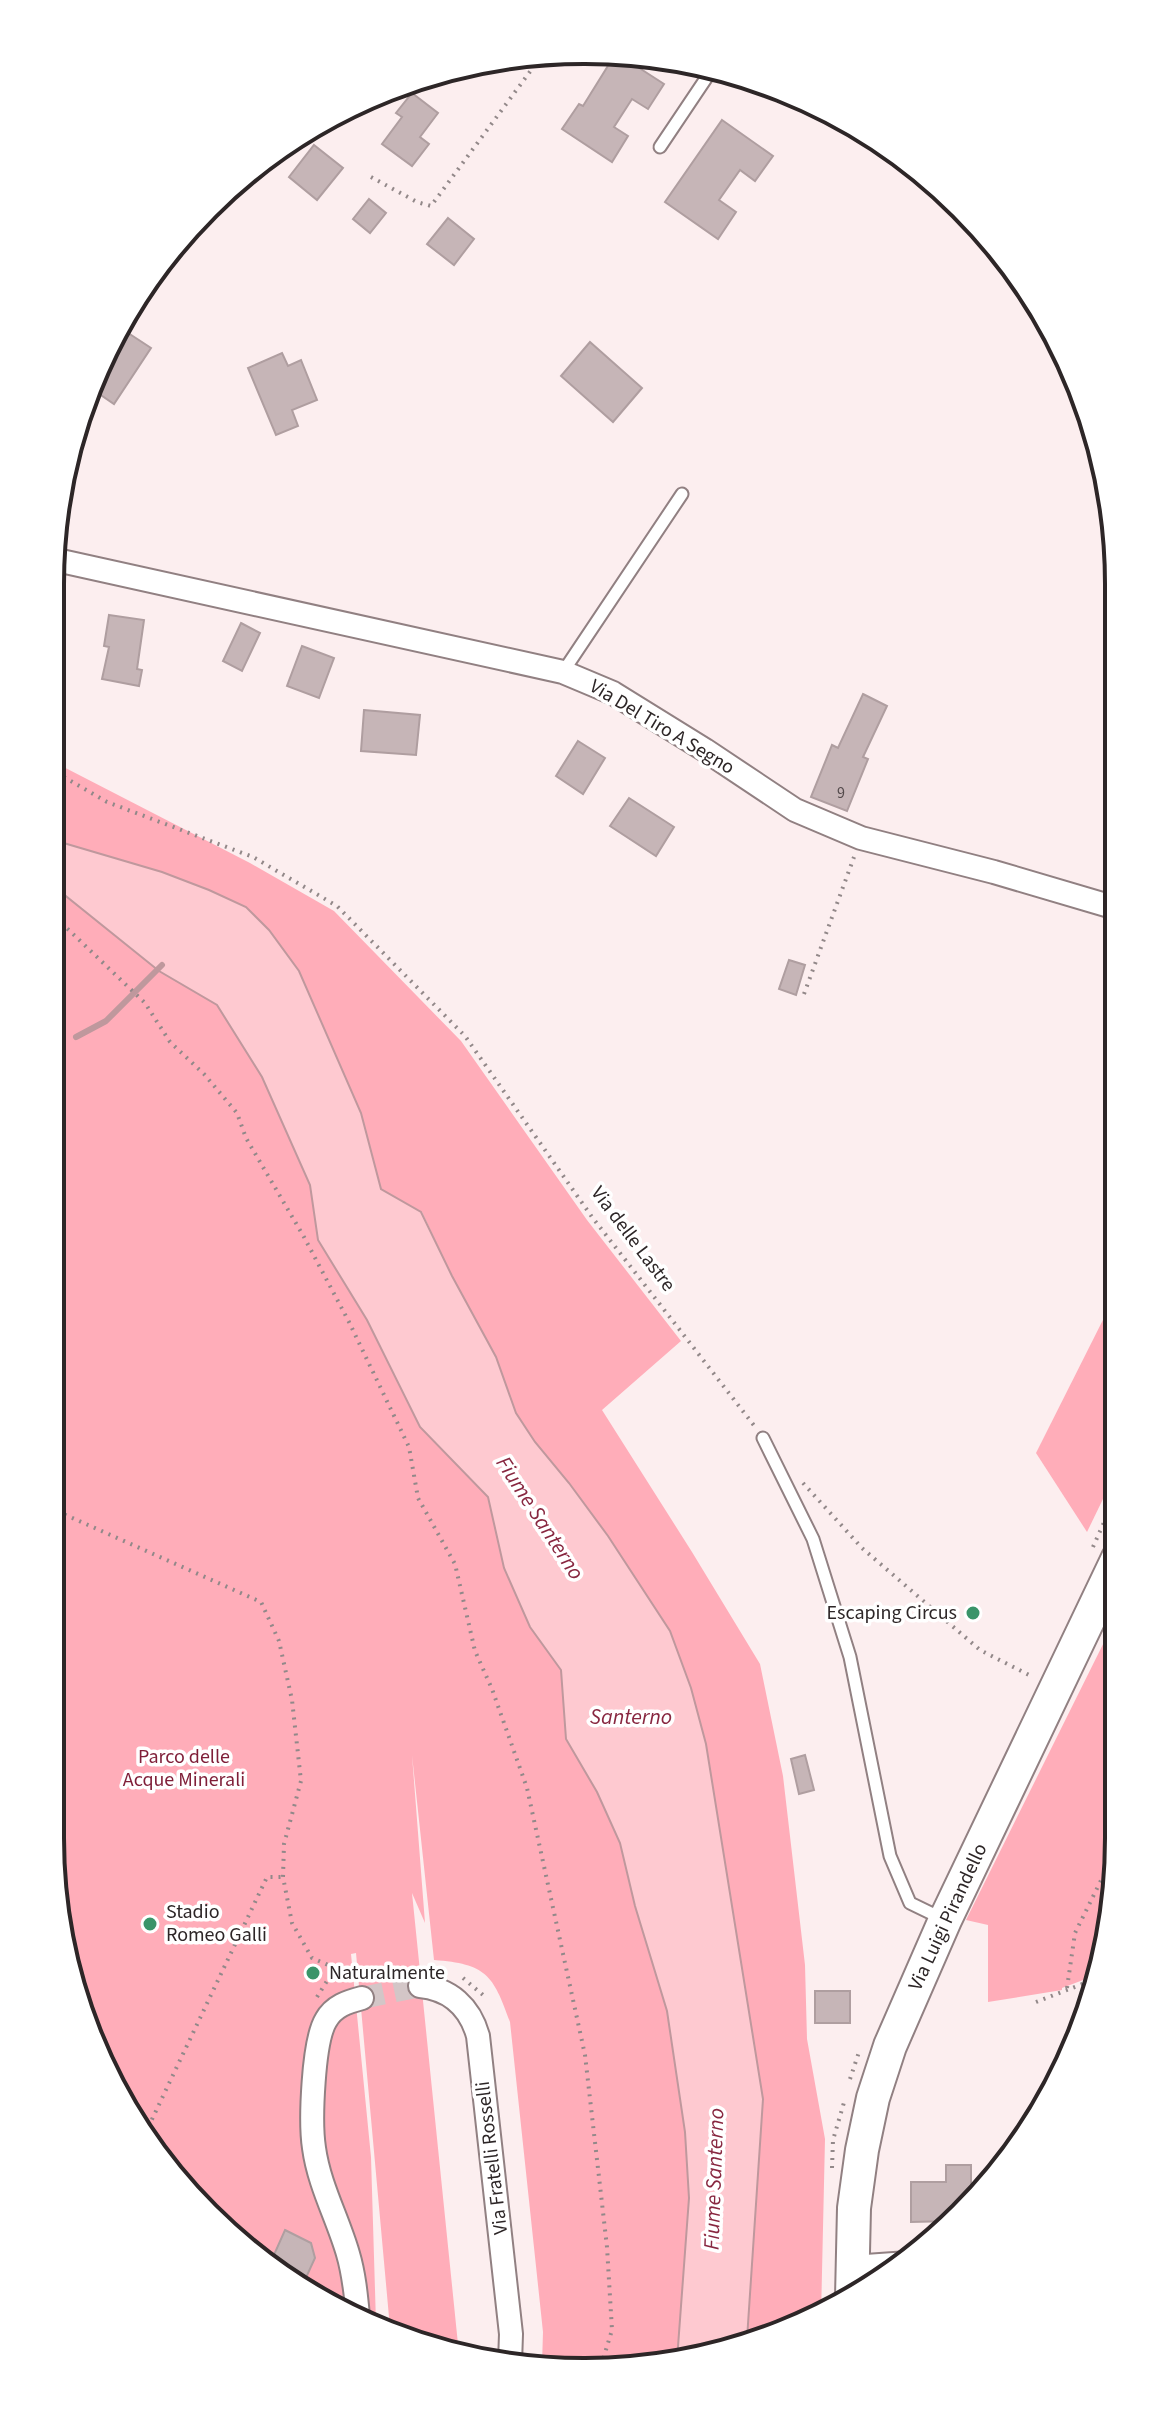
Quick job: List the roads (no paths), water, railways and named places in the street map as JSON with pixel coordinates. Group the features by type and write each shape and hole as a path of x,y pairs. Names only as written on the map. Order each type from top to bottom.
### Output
{"street":[{"name":"Via Del Tiro A Segno","path":"65,562 563,672 613,693 795,810 861,838 1105,905"},
{"name":"Via Luigi Pirandello","path":"852,2282 854,2208 867,2122 890,2046 945,1920 1105,1585"},
{"name":"Via Fratelli Rosselli","path":"420,1986 436,1988 456,2000 474,2022 478,2036 511,2334 510,2353"},
{"path":"356,2305 348,2255 314,2149 312,2117 322,2028 326,2019 343,2003 362,1998"}],"lane":[{"path":"660,147 706,79"},
{"path":"563,672 682,494"},
{"path":"763,1438 813,1539 850,1657 890,1856 910,1903 945,1920"}],"water":[{"name":"Santerno","path":"64,843 162,872 209,890 246,907 269,930 299,971 361,1113 381,1189 421,1212 496,1357 516,1413 608,1536 670,1631 691,1688 706,1744 763,2099 748,2331 678,2349 689,2198 685,2132 667,2011 635,1906 620,1843 597,1792 566,1739 561,1670 530,1627 504,1568 488,1497 420,1427 367,1320 318,1240 310,1185 262,1077 217,1005 159,971 64,895"}],"waterway":[{"path":"76,1037 106,1021 162,965"}],"tunnel":[{"path":"362,1998 420,1986"}],"place":[{"name":"Escaping Circus","path":"973,1613"},
{"name":"Stadio Romeo Galli","path":"150,1924"},
{"name":"Naturalmente","path":"313,1973"}],"water label":[{"name":"Fiume Santerno","path":"540,1518"},
{"name":"Fiume Santerno","path":"714,2179"}],"park label":[{"name":"Parco delle Acque Minerali","path":"184,1768"}]}
